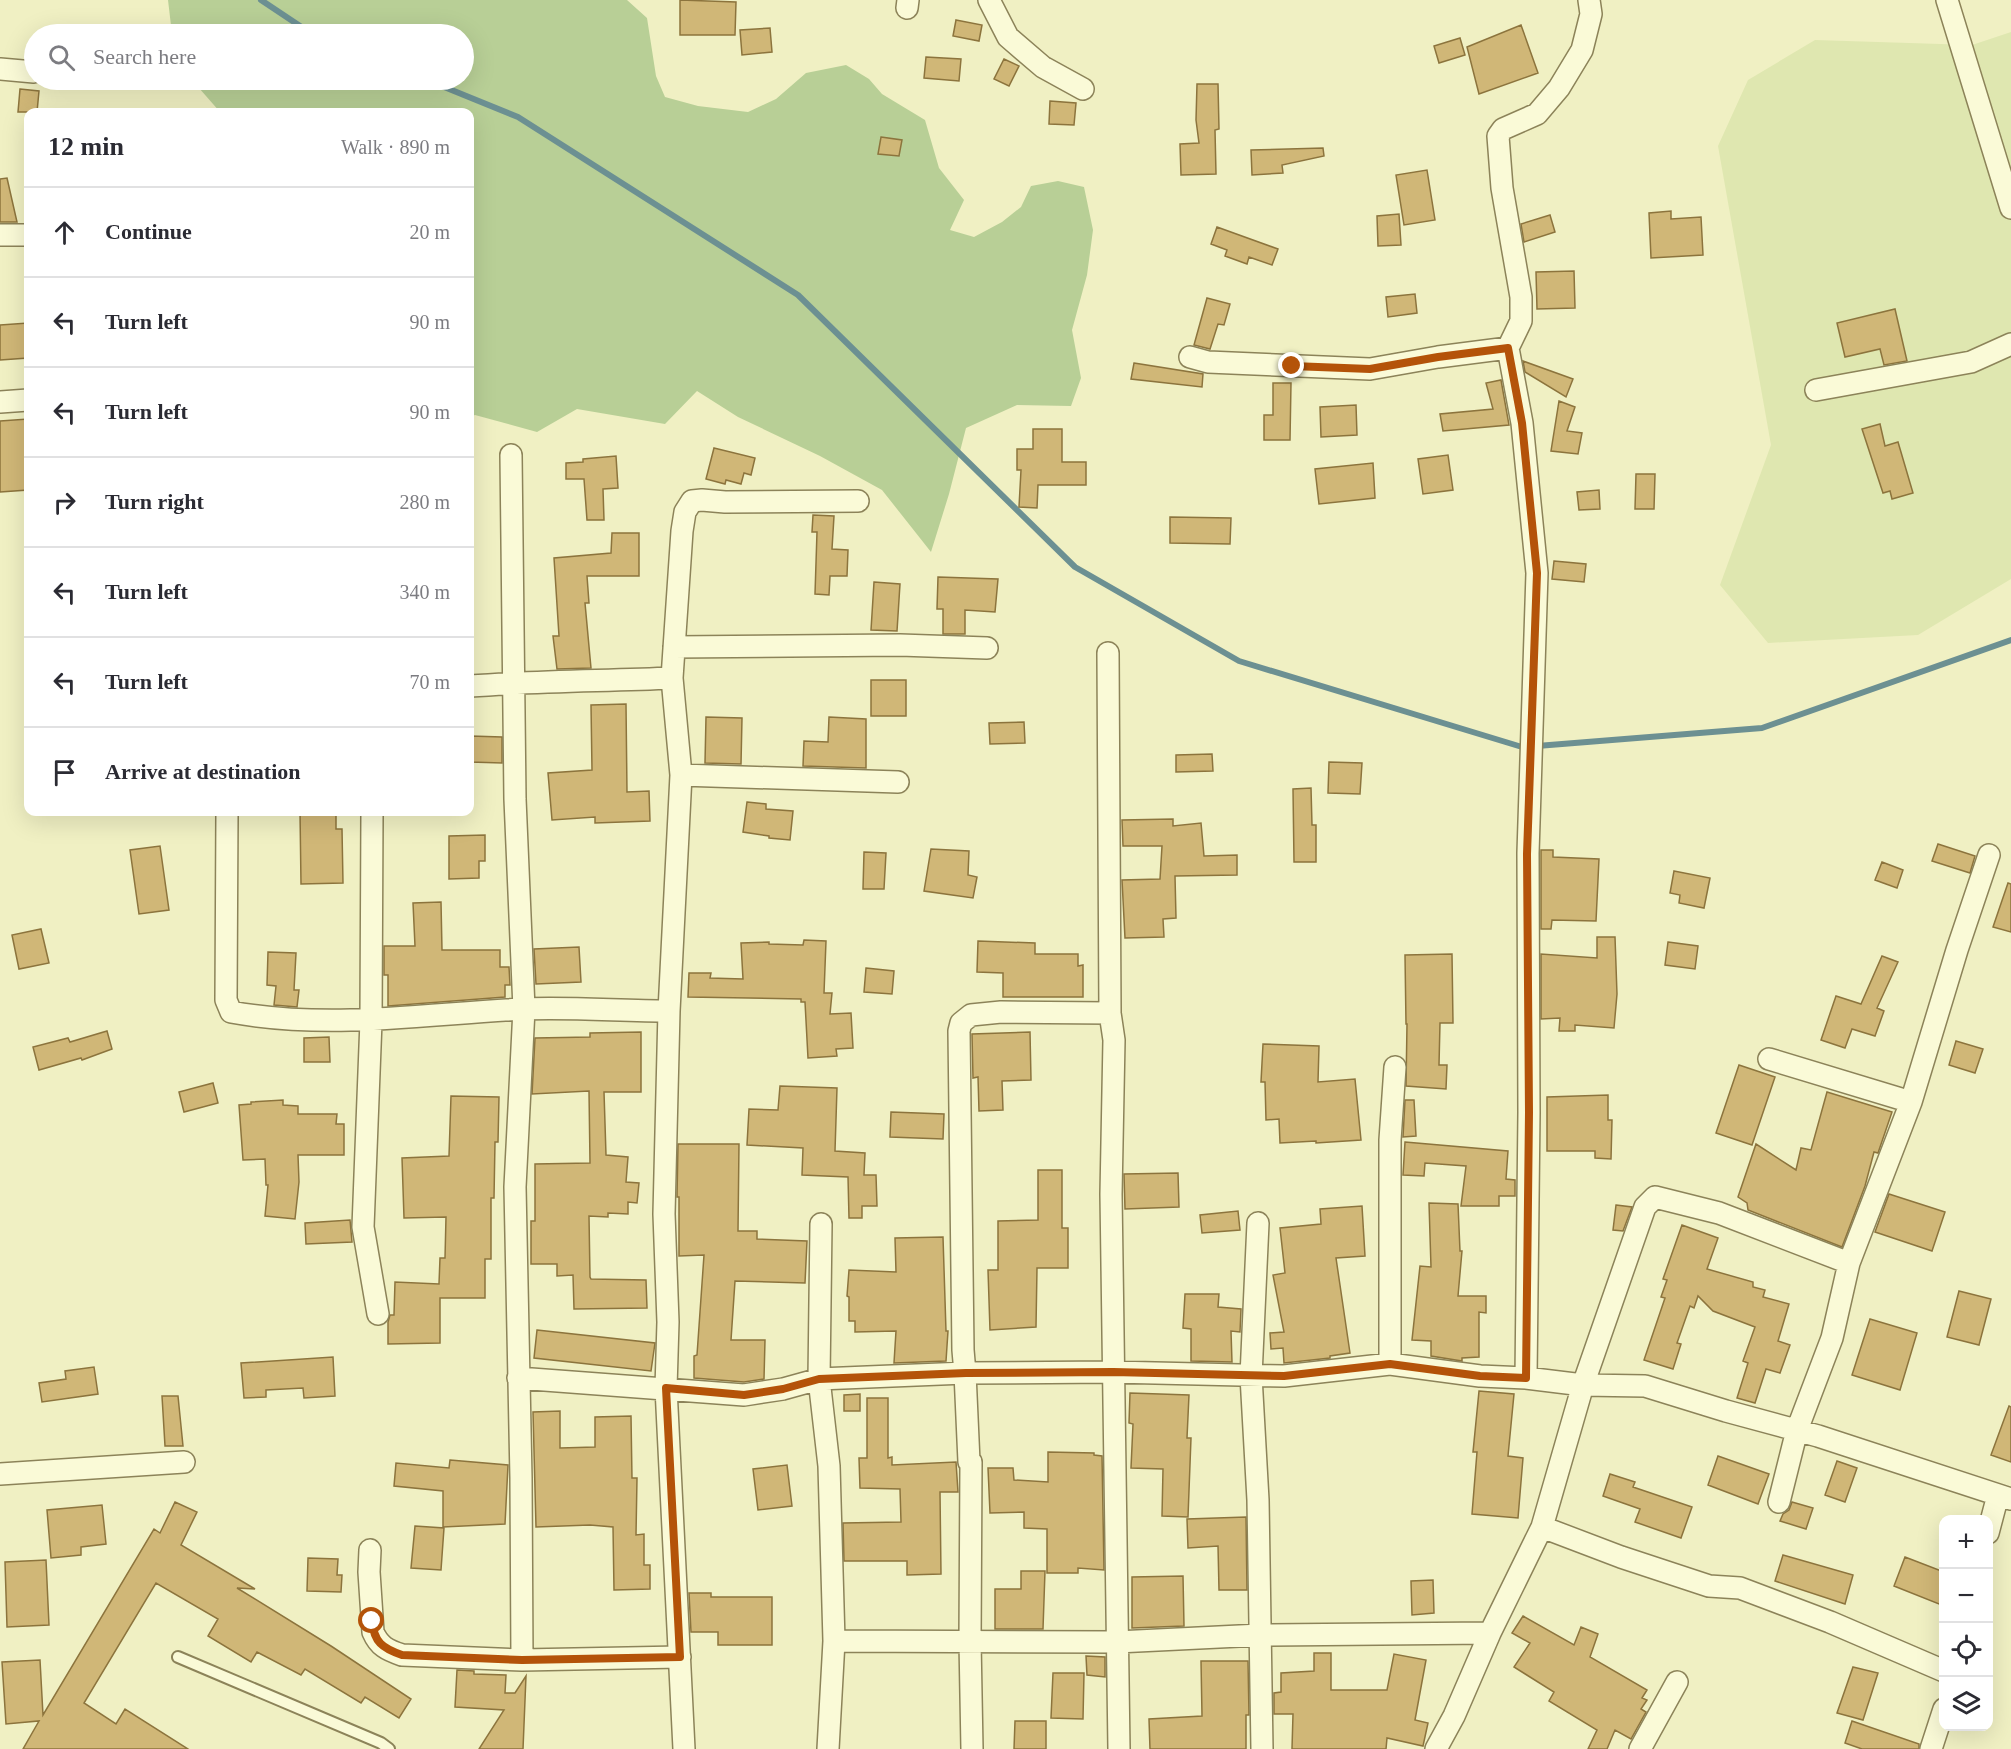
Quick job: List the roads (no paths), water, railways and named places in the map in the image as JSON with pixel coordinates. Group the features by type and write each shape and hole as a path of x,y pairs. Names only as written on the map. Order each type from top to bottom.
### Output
{"street":[{"path":"989,0 1008,37 1043,67 1083,89"},
{"path":"1526,1378 1529,1112 1527,854 1537,573 1522,423 1508,348 1521,321 1521,297 1502,188 1498,136 1503,129 1537,114 1559,88 1582,50 1591,14 1589,0"},
{"path":"1947,0 2011,208"},
{"path":"0,69 24,71"},
{"path":"0,235 24,235"},
{"path":"1816,390 1971,362 2011,344"},
{"path":"1190,357 1208,362 1370,369 1508,348"},
{"path":"0,402 24,400"},
{"path":"511,455 515,799 524,1009 514,1187 521,1478 522,1660"},
{"path":"684,1749 666,1388 668,1322 664,1214 669,1011 681,776 672,678 682,531 685,512 692,501 858,501"},
{"path":"674,647 900,645 987,648"},
{"path":"1108,653 1110,1013 1114,1040 1111,1194 1119,1749"},
{"path":"474,686 672,678"},
{"path":"681,776 898,782"},
{"path":"227,816 226,1000 231,1012 261,1017 371,1021 524,1009 669,1011"},
{"path":"372,816 371,1021 363,1227 378,1314"},
{"path":"1779,1502 1797,1431 1832,1338 1849,1263 1911,1102 1957,950 1989,855"},
{"path":"972,1749 970,1462 963,1350 959,1031 961,1023 971,1015 1001,1012 1110,1013"},
{"path":"1769,1059 1911,1102"},
{"path":"1390,1364 1390,1140 1395,1067"},
{"path":"1436,1749 1455,1716 1490,1633 1542,1527 1583,1385 1645,1207 1654,1197 1719,1213 1849,1263"},
{"path":"1258,1223 1251,1376 1258,1500 1262,1749"},
{"path":"821,1224 819,1379 829,1466 834,1641 828,1749"},
{"path":"518,1378 744,1395 783,1389 819,1379 966,1373 1113,1372 1284,1376 1390,1364 1480,1376 1526,1378 1583,1385 1645,1386 2005,1497 1993,1524"},
{"path":"0,1474 184,1462"},
{"path":"1542,1527 1621,1557 1709,1586 1740,1588 1830,1622 1939,1669"},
{"path":"370,1550 369,1572 373,1632 376,1640 385,1649 402,1655 522,1660 680,1657"},
{"path":"834,1641 1117,1642 1260,1635 1490,1633"},
{"path":"1640,1749 1677,1682"},
{"path":"1931,1749 1939,1724"}],"lane":[{"path":"178,1657 381,1743 389,1749"}],"waterway":[{"path":"261,0 297,24"},
{"path":"452,90 518,117 798,295 1075,567 1239,661 1526,747"},
{"path":"1537,746 1762,728 2011,640"}]}
